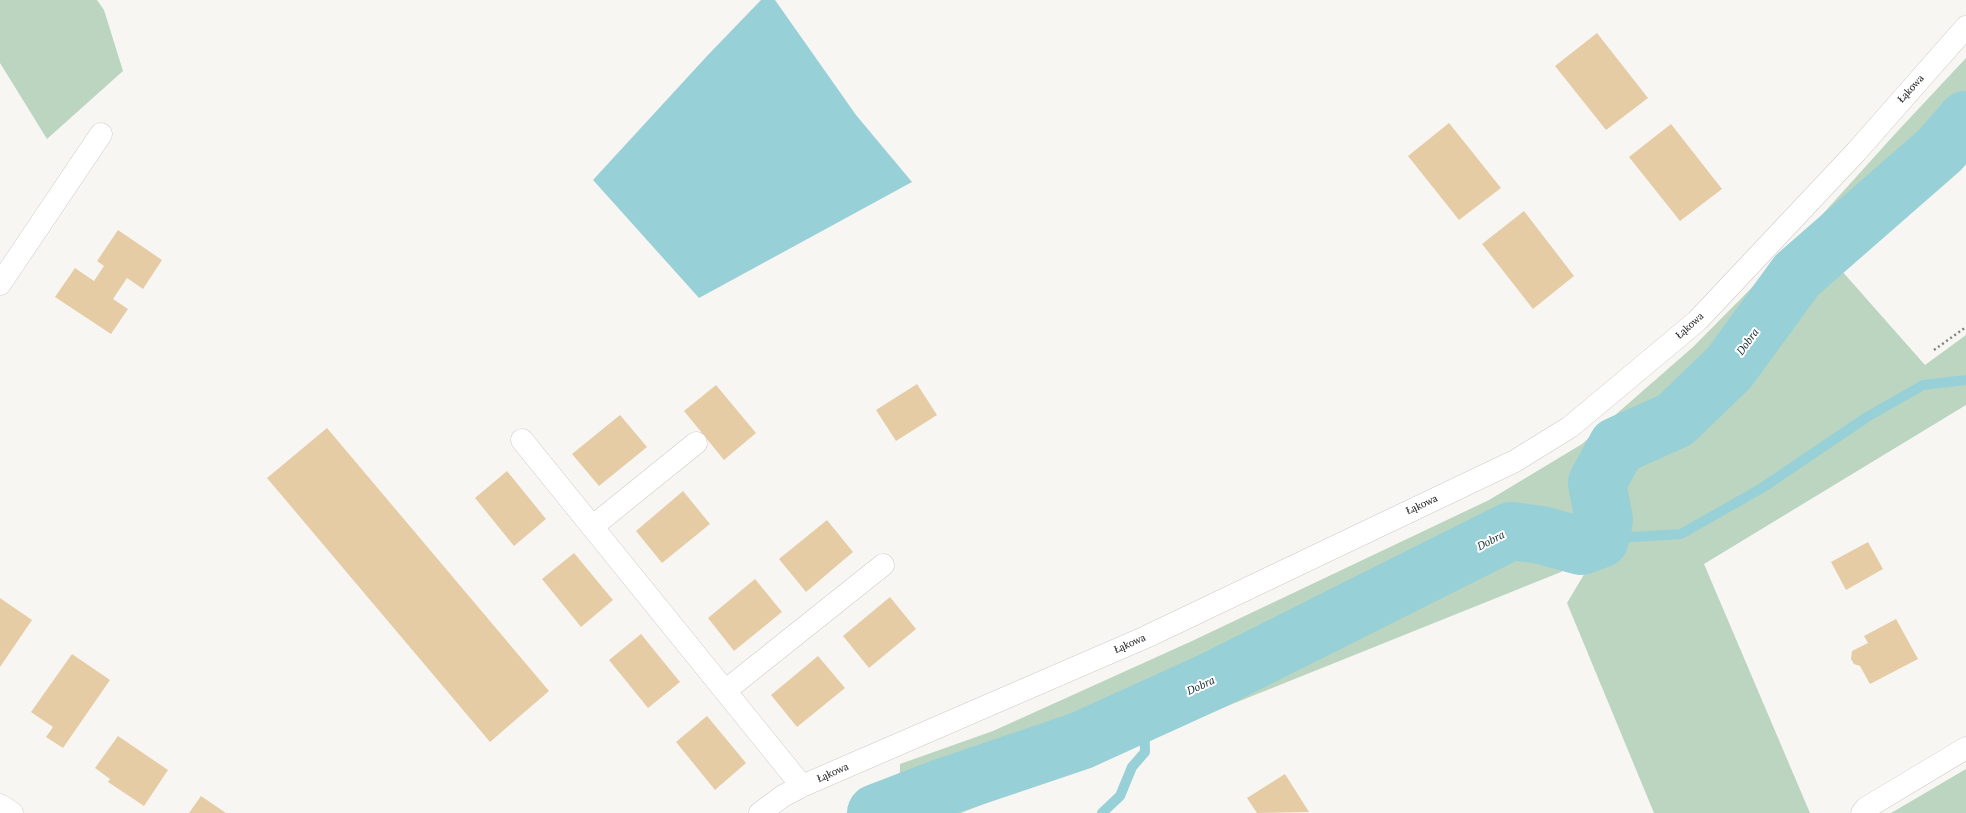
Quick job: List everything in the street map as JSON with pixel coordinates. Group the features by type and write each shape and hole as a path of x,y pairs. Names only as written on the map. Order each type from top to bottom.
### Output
{"street":[{"name":"Łąkowa","path":"760,813 783,796 802,786 1146,637 1516,461 1570,428 1697,321 1850,157 1966,27"},
{"path":"0,284 101,134"},
{"path":"522,440 802,786"},
{"path":"592,527 696,443"},
{"path":"725,691 883,565"},
{"path":"1862,813 1866,808 1966,748"},
{"path":"0,805 12,813"}],"path":[{"path":"1934,350 1966,327"}],"green space":[{"path":"0,0 97,0 104,10 123,71 47,139 0,63"},
{"path":"1966,58 1966,149 1841,270 1925,365 1966,335 1966,405 1704,564 1810,813 1654,813 1567,603 1592,561 1624,526 1561,572 961,813 899,813 900,764 993,731 1192,641 1489,500 1582,444 1693,347 1802,237"},
{"path":"1966,769 1966,813 1891,813"}],"water":[{"path":"761,0 775,0 856,115 912,182 699,298 593,180 707,56"}],"building":[{"path":"1597,33 1648,98 1606,130 1555,66"},
{"path":"1449,123 1501,188 1459,220 1408,156"},
{"path":"1671,124 1722,189 1680,221 1629,157"},
{"path":"1524,211 1574,276 1533,309 1482,244"},
{"path":"118,230 162,260 143,289 127,278 113,299 128,309 111,334 55,297 75,268 94,281 104,266 97,261"},
{"path":"917,384 937,415 896,441 876,410"},
{"path":"716,385 756,433 724,460 684,411"},
{"path":"620,415 647,447 599,486 572,454"},
{"path":"327,428 549,691 490,742 267,478"},
{"path":"507,471 546,519 514,546 475,498"},
{"path":"683,491 710,524 662,563 636,531"},
{"path":"827,520 853,552 806,592 779,559"},
{"path":"1868,542 1883,569 1846,590 1831,562"},
{"path":"574,553 613,600 581,627 542,579"},
{"path":"755,579 782,612 734,651 708,618"},
{"path":"890,597 916,629 869,668 843,636"},
{"path":"0,598 32,620 0,667"},
{"path":"1896,619 1918,659 1870,684 1860,666 1854,664 1851,659 1852,651 1868,643 1864,636"},
{"path":"641,634 680,682 648,708 609,660"},
{"path":"72,654 110,680 63,748 46,737 53,727 31,712"},
{"path":"818,656 845,688 797,727 771,695"},
{"path":"707,716 746,763 715,790 676,742"},
{"path":"118,736 168,770 144,806 108,782 110,779 95,768"},
{"path":"1285,774 1309,812 1257,813 1247,798"},
{"path":"201,796 226,813 189,813"}],"waterway":[{"name":"Dobra","path":"876,813 941,788 1080,741 1212,681 1511,531 1541,535 1581,546 1600,539 1604,520 1597,483 1617,446 1675,420 1729,368 1797,275 1940,150 1966,120"},
{"path":"1600,539 1681,534 1762,488 1867,417 1923,385 1966,380"},
{"path":"1102,813 1120,796 1132,767 1145,752 1144,712"}]}
